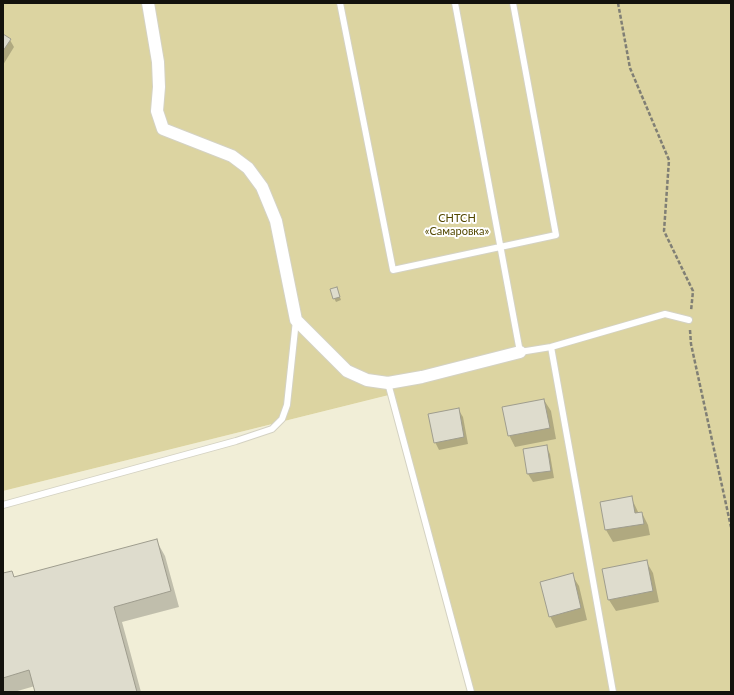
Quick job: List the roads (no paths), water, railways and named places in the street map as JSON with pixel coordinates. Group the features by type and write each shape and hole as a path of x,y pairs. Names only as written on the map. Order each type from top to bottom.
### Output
{"street":[{"path":"148,3 158,62 159,87 157,110 163,129 232,156 248,168 262,186 276,221 296,320 347,371 367,380 388,383 422,377 520,352"}],"lane":[{"path":"340,3 393,270 556,235 513,3"},
{"path":"455,3 520,352 551,347 665,314 690,320"},
{"path":"3,505 236,442 272,429 282,419 287,405 296,320"},
{"path":"551,347 613,692"},
{"path":"388,383 471,692"}],"park label":[{"name":"СНТСН «Самаровка»","path":"457,224"}]}
